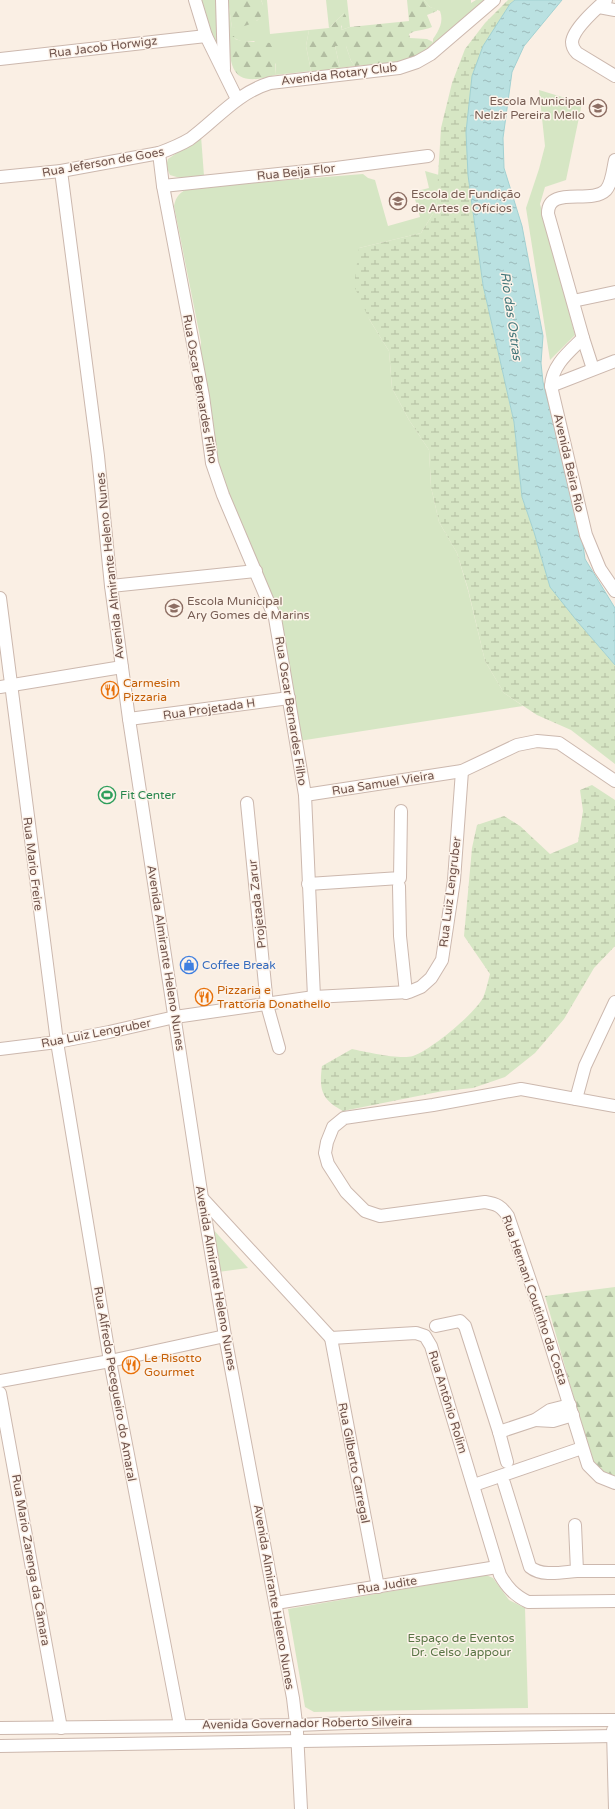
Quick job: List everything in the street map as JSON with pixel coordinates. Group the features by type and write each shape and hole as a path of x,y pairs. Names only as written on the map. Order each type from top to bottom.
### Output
{"street":[{"path":"195,0 206,36 236,99"},
{"path":"222,0 224,72"},
{"name":"Avenida Rotary Club","path":"236,99 255,88 270,83 399,68 417,62 431,54 494,0"},
{"path":"615,10 602,3 585,21 573,38 573,47 577,53 615,76"},
{"name":"Rua Jacob Horwigz","path":"0,59 206,36"},
{"name":"Rua Jeferson de Goes","path":"0,177 61,171 159,153 174,148 190,139 236,99"},
{"name":"Rua Oscar Bernardes Filho","path":"159,153 163,186 202,396 212,463 223,495 275,618 305,796 314,997"},
{"name":"Rua Beija Flor","path":"163,186 336,168 428,156"},
{"path":"593,369 582,338 548,214 548,207 551,202 560,198 590,197 600,194 610,183 615,160"},
{"name":"Avenida Almirante Heleno Nunes","path":"61,171 98,456 111,586 129,719 202,1198 225,1336 276,1603 297,1724 301,1809"},
{"path":"573,301 615,292"},
{"name":"Avenida Beira Rio","path":"582,338 555,369 552,376 551,386 586,535 600,569 615,591"},
{"path":"551,386 615,361"},
{"path":"111,586 256,571"},
{"name":"Rua Mario Freire","path":"0,598 5,686 57,1042"},
{"path":"5,686 122,667"},
{"name":"Rua Projetada H","path":"129,719 289,698"},
{"name":"Rua Samuel Vieira","path":"305,796 462,771 517,745 537,741 559,743 615,781"},
{"name":"Rua Luiz Lengruber","path":"0,1049 57,1042 174,1017 267,1005 314,997 406,993 421,987 431,978 442,960 454,880 462,771"},
{"name":"Projetada Zarur","path":"247,803 267,1005 279,1048"},
{"path":"308,884 400,878 400,812"},
{"path":"399,886 400,936 406,993"},
{"path":"576,1099 585,1066 615,1002"},
{"name":"Rua Alfredo Pecegueiro do Amaral","path":"57,1042 110,1361 180,1724"},
{"name":"Rua Hernani Coutinho da Costa","path":"615,1106 521,1089 433,1105 344,1118 333,1127 327,1142 325,1153 328,1164 346,1192 365,1211 380,1216 485,1202 497,1204 503,1209 508,1216 536,1298 588,1465 600,1477 615,1483"},
{"path":"202,1198 331,1338"},
{"path":"436,1326 460,1321 465,1326 499,1432 507,1462"},
{"name":"Rua Antônio Rolim","path":"331,1338 416,1333 425,1336 432,1346 497,1567 508,1588 517,1597 528,1602 615,1601"},
{"path":"0,1381 110,1361 225,1336"},
{"name":"Rua Gilberto Carregal","path":"331,1338 378,1587"},
{"name":"Rua Mario Zarenga da Câmara","path":"0,1393 61,1728"},
{"path":"499,1432 535,1420 550,1410 571,1410"},
{"path":"474,1486 582,1448"},
{"path":"504,1483 530,1567 542,1573 615,1571"},
{"path":"575,1525 577,1571"},
{"name":"Rua Judite","path":"276,1603 497,1567"},
{"path":"614,1720 615,1809"},
{"name":"Avenida Governador Roberto Silveira","path":"0,1728 61,1728 180,1724 297,1724 398,1721 614,1720"},
{"name":"Avenida Governador Roberto Silveira","path":"0,1746 614,1736"}],"green space":[{"path":"198,0 219,0 217,48"},
{"path":"228,0 232,28 258,20 263,8 261,0 267,0 270,34 309,30 306,46 311,71 275,75 276,64 254,41 243,42 229,36"},
{"path":"228,0 261,0 263,13 256,21 250,24 232,28"},
{"path":"326,0 347,0 350,27 341,30 344,13 329,28"},
{"path":"407,0 424,0 430,7 437,9 437,11 427,15 432,27 409,34 410,38 427,39 433,42 426,50 418,55 398,62 355,66 351,61 346,46 335,46 340,68 317,72 311,71 306,46 309,30 329,28 344,13 347,22 341,26 341,30 350,27 409,21"},
{"path":"424,0 471,0 471,3 476,0 488,0 427,51 439,29 441,15 440,11 430,7"},
{"path":"508,0 515,0 510,4 473,212 483,285 514,422 522,497 534,532 577,621 615,665 615,764 571,730 537,715 504,693 485,661 468,589 457,553 439,522 431,487 429,450 409,420 392,388 389,351 369,319 354,286 359,248 421,233 436,209 441,128 452,83 465,49 485,23"},
{"path":"229,36 234,36 235,39 244,41 270,43 276,55 275,75 251,79 243,78 237,74 233,68 231,59"},
{"path":"335,46 346,46 351,61 355,66 340,68"},
{"path":"539,90 582,103 566,180 545,187 540,204 575,335 550,360 526,208 545,146"},
{"path":"201,136 204,176 180,178 170,175 166,166 168,159"},
{"path":"425,171 439,175 436,209 421,233 359,248 369,319 389,351 392,388 409,420 429,450 431,487 439,522 457,553 468,590 485,661 504,693 523,706 299,741 280,613 223,483 216,458 200,361 201,342 174,206 179,195 190,188 363,174 368,178 375,180 388,226 420,217 413,192 429,188"},
{"path":"592,785 615,800 615,946 594,968 564,1019 535,1053 505,1077 473,1088 443,1091 343,1111 336,1107 326,1098 323,1093 321,1081 322,1066 352,1049 374,1054 400,1057 413,1056 430,1047 451,1031 478,1005 483,998 490,974 464,936 472,848 477,825 504,816 520,826 550,854 578,842 583,811 580,790"},
{"path":"210,1226 248,1268 218,1272"},
{"path":"615,1287 615,1478 602,1473 591,1459 545,1296"},
{"name":"Espaço de Eventos Dr. Celso Jappour","path":"486,1575 493,1578 509,1600 525,1608 528,1708 314,1712 305,1707 288,1609"}],"water":[{"name":"Rio das Ostras","path":"515,0 562,0 524,46 512,72 503,138 504,168 522,226 543,336 541,363 543,382 581,531 585,559 615,608 615,665 550,587 522,497 514,422 483,285 468,175 466,132 472,76 483,46 510,4"}],"place":[{"name":"Escola Municipal Nelzir Pereira Mello","path":"598,108"},
{"name":"Escola de Fundição de Artes e Ofícios","path":"398,201"},
{"name":"Escola Municipal Ary Gomes de Marins","path":"174,608"},
{"name":"Carmesim Pizzaria","path":"110,690"},
{"name":"Fit Center","path":"107,795"},
{"name":"Coffee Break","path":"189,965"},
{"name":"Pizzaria e Trattoria Donathello","path":"204,997"},
{"name":"Le Risotto Gourmet","path":"131,1365"}]}
